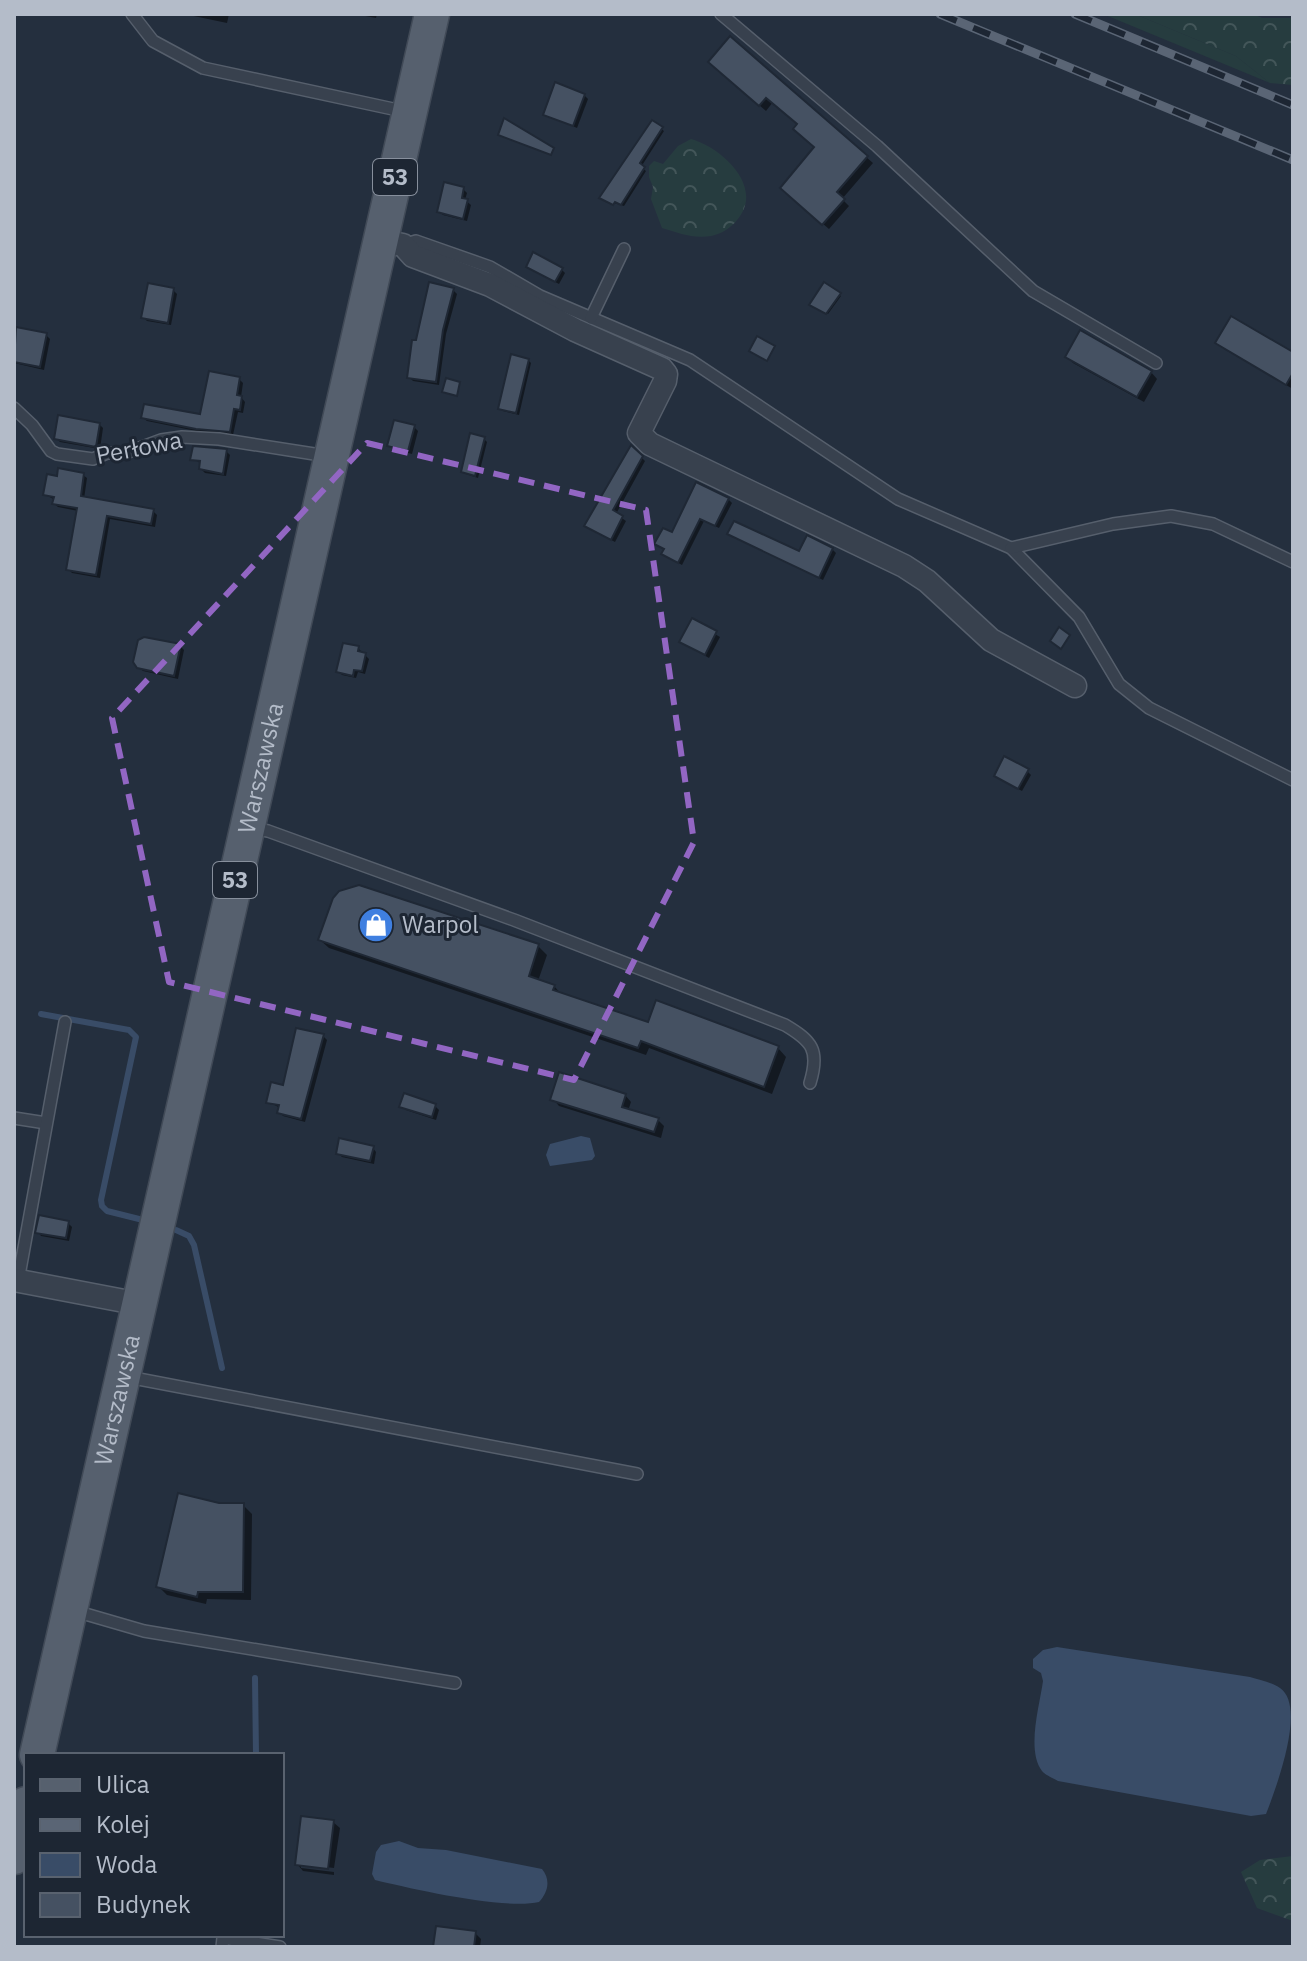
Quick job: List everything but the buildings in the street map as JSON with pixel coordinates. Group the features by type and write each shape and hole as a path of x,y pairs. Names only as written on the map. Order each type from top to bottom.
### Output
{"main road":[{"name":"Warszawska","path":"37,1753 332,457 392,243 410,113 432,14"},
{"path":"14,1857 24,1813"}],"street":[{"path":"392,243 413,256 490,285 587,336 662,369 666,374 665,381 639,433 650,444 904,566 927,581 991,640 1075,686"},
{"path":"16,1281 140,1304"}],"lane":[{"path":"132,14 153,41 203,68 410,113"},
{"path":"721,14 877,146 1033,291 1156,363"},
{"path":"392,243 416,241 490,267 540,296 690,360 898,499 1011,548 1079,617 1119,684 1149,708 1293,780"},
{"path":"591,318 624,249"},
{"name":"Perłowa","path":"14,408 32,425 51,451 86,459 107,453 126,453 161,440 182,437 219,439 332,457"},
{"path":"1011,548 1113,524 1171,516 1213,524 1293,562"},
{"path":"248,827 268,831 514,920 785,1025 807,1038 814,1056 810,1083"},
{"path":"16,1281 20,1241 65,1022"},
{"path":"14,1118 46,1123"},
{"path":"124,1376 637,1474"},
{"path":"70,1609 144,1631 455,1683"},
{"path":"222,1947 223,1938 280,1947"}],"highlighted area":[{"path":"367,443 646,510 694,842 574,1080 169,982 112,718"}],"green space":[{"path":"1103,14 1135,14 1236,56 1270,83"},
{"path":"1135,14 1253,14 1262,18 1293,18 1293,85 1270,83 1236,56"},
{"path":"691,139 727,160 743,183 746,195 744,208 735,223 711,236 692,236 662,228 651,199 653,187 649,166 654,161 663,164 678,146"},
{"path":"1293,1856 1293,1921 1257,1908 1241,1872 1260,1860"}],"water":[{"path":"581,1136 590,1138 595,1156 592,1160 550,1166 546,1155 550,1144"},
{"path":"1057,1647 1250,1677 1280,1688 1288,1698 1290,1729 1282,1767 1266,1814 1251,1816 1058,1781 1043,1772 1037,1762 1034,1739 1043,1681 1041,1673 1033,1668 1033,1659 1043,1650"},
{"path":"399,1841 418,1848 446,1850 542,1869 547,1877 545,1894 539,1902 504,1903 375,1880 372,1874 376,1852 381,1845"}],"waterway":[{"path":"41,1014 129,1030 136,1037 101,1200 107,1211 139,1219"},
{"path":"176,1230 189,1236 194,1245 222,1368"},
{"path":"255,1678 256,1753"}],"railway":[{"path":"940,14 1293,160"},
{"path":"1075,14 1293,105"}],"place":[{"name":"Warpol","path":"376,925"}]}
